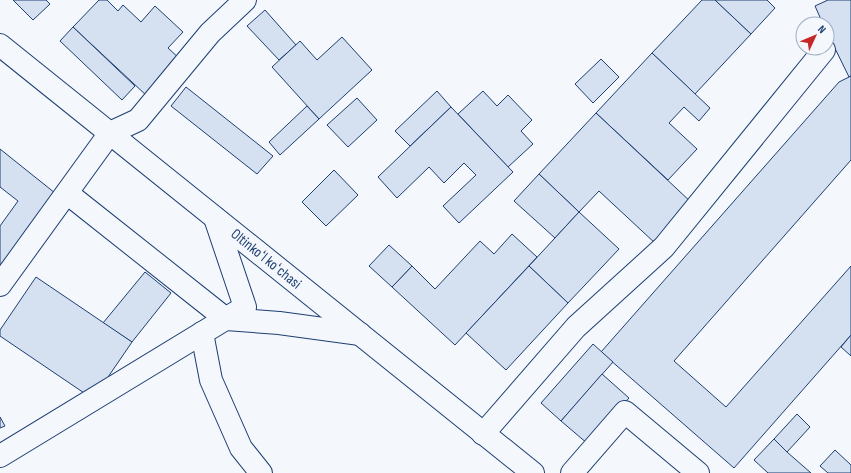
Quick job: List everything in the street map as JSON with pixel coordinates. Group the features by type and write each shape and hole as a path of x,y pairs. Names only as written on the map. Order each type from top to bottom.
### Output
{"main road":[{"path":"0,285 110,134 138,120 210,33 245,0"},
{"name":"Oltinkoʻl koʻchasi","path":"0,46 533,473"},
{"path":"483,434 576,327 664,247 819,56"},
{"path":"67,193 226,319 279,323 360,334"},
{"path":"0,456 245,307 214,218"},
{"path":"202,333 211,380 241,448 261,473"},
{"path":"572,473 625,412 698,473"}],"building":[{"path":"13,0 46,0 50,4 33,20"},
{"path":"99,0 107,0 118,11 123,5 141,22 155,6 183,32 168,48 181,60 147,96 73,27"},
{"path":"702,0 715,0 751,34 695,94 652,53"},
{"path":"715,0 767,0 775,8 751,34"},
{"path":"828,0 851,0 851,76 849,77 835,48 835,16 819,16 815,6"},
{"path":"265,10 296,45 279,60 247,26"},
{"path":"73,27 135,86 122,100 60,41"},
{"path":"342,37 372,70 319,119 272,67 300,41 317,60"},
{"path":"652,53 710,108 699,121 684,107 669,123 697,149 668,180 596,113"},
{"path":"601,59 619,77 593,103 575,84"},
{"path":"851,76 851,160 674,361 726,407 851,266 851,335 734,468 601,352 839,82"},
{"path":"186,87 273,156 257,174 171,106"},
{"path":"437,91 451,107 410,146 395,131"},
{"path":"483,91 497,106 508,95 532,120 521,131 533,144 508,167 458,114"},
{"path":"357,98 377,120 348,147 327,125"},
{"path":"307,106 319,119 280,155 269,142"},
{"path":"451,107 513,172 459,223 443,206 476,175 464,163 444,183 429,167 397,198 378,177"},
{"path":"596,113 693,204 656,244 599,191 579,212 539,174"},
{"path":"0,149 60,197 0,270 0,226 18,201 0,187"},
{"path":"334,170 358,195 326,226 302,202"},
{"path":"539,174 579,212 555,238 514,201"},
{"path":"579,212 619,249 568,303 529,266"},
{"path":"512,234 537,257 455,345 392,287 412,266 435,289 480,241 494,254"},
{"path":"389,245 412,266 392,287 369,266"},
{"path":"529,266 568,303 506,370 466,333"},
{"path":"145,272 171,293 132,342 103,323"},
{"path":"36,277 132,342 93,399 0,336 0,330"},
{"path":"851,335 851,356 841,347"},
{"path":"593,344 613,362 561,421 541,403"},
{"path":"602,374 629,398 588,444 561,421"},
{"path":"797,414 810,427 787,452 774,439"},
{"path":"0,417 5,426 0,428"},
{"path":"774,439 811,473 768,473 754,460"},
{"path":"835,450 851,465 851,473 828,473 820,466"}]}
